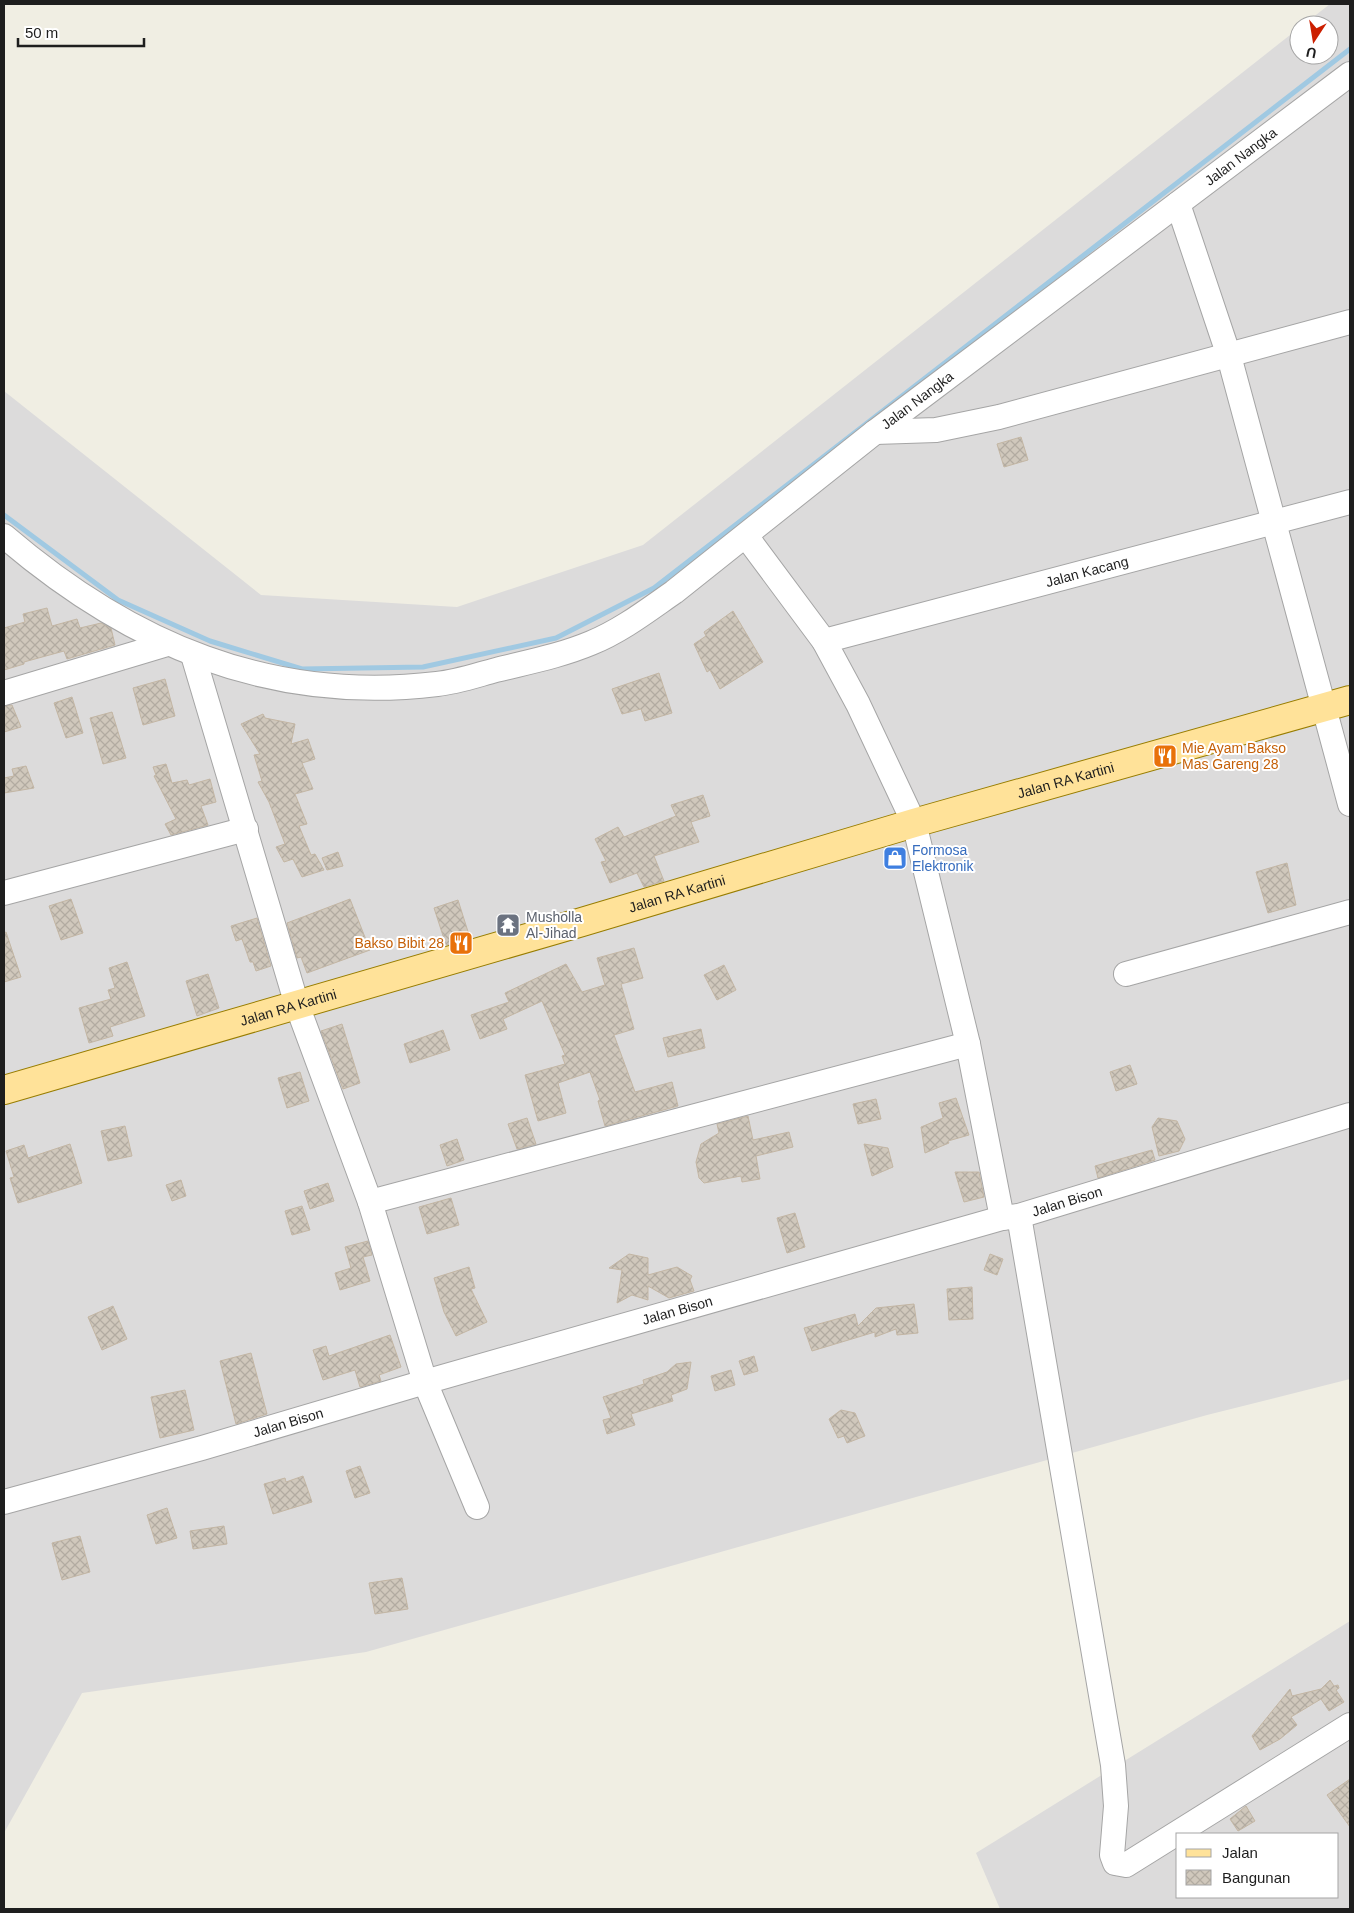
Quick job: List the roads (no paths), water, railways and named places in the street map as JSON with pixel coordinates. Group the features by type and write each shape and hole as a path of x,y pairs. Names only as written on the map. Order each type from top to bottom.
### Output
{"main road":[{"name":"Jalan RA Kartini","path":"4,1090 914,823 1337,704"}],"street":[{"name":"Jalan Nangka","path":"875,432 1350,74"},
{"path":"1178,204 1229,356 1274,522 1337,704 1350,804"},
{"name":"Jalan Nangka","path":"875,432 936,430 981,421 1350,322"},
{"path":"4,536 81,596 168,644 193,655 267,678 318,686 372,689 439,684 557,656 593,643 640,616 746,536 875,432"},
{"name":"Jalan Kacang","path":"824,641 1350,502"},
{"path":"746,536 824,641 858,704 914,823 1011,1217 1113,1764 1116,1806 1112,1855 1115,1863 1126,1865 1176,1834"},
{"path":"4,693 168,644"},
{"path":"193,655 297,1005 370,1202 424,1382 477,1508"},
{"path":"4,893 246,829"},
{"path":"1126,974 1350,912"},
{"path":"370,1202 968,1044"},
{"name":"Jalan Bison","path":"4,1502 202,1448 424,1382 1011,1217 1350,1115"},
{"path":"1177,1833 1350,1725"}],"waterway":[{"path":"4,515 118,600 210,641 302,669 423,667 556,638 654,588 1350,49"}],"place":[{"name":"Mie Ayam Bakso Mas Gareng 28","path":"1165,756"},
{"name":"Formosa Elektronik","path":"895,858"},
{"name":"Musholla Al-Jihad","path":"508,925"},
{"name":"Bakso Bibit 28","path":"461,943"}]}
